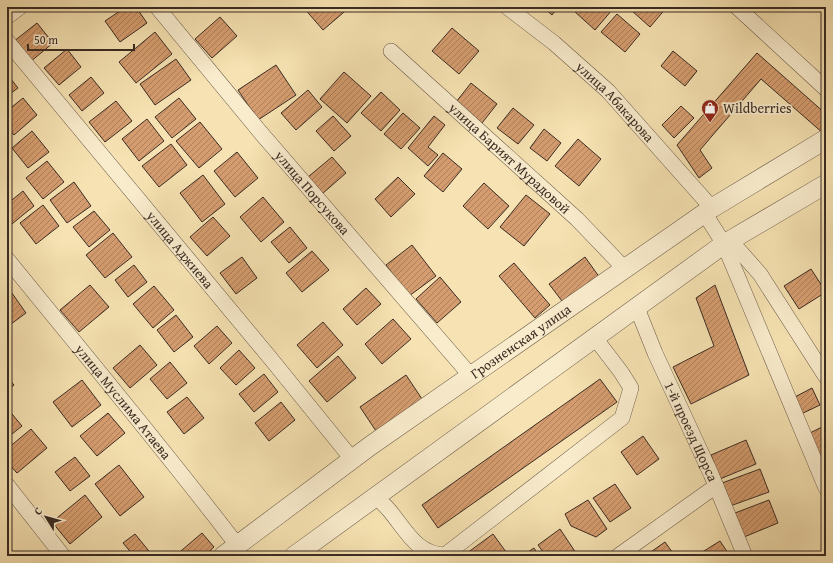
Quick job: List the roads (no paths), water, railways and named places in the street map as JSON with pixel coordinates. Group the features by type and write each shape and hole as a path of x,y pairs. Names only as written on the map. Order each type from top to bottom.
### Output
{"street":[{"path":"7,17 20,7"},
{"name":"улица Порсукова","path":"157,7 261,133 472,376"},
{"name":"улица Абакарова","path":"507,7 554,43 608,91 709,211 826,488"},
{"path":"737,7 826,89"},
{"name":"улица Аджиева","path":"7,41 261,347 352,460"},
{"name":"улица Барият Мурадовой","path":"391,51 577,219 625,269"},
{"name":"Грозненская улица","path":"230,551 352,460 625,269 709,211 826,139"},
{"path":"294,556 724,244 826,184"},
{"path":"724,244 737,248 760,274 826,377"},
{"name":"улица Муслима Атаева","path":"7,259 177,466 230,551"},
{"name":"1-й проезд Щорса","path":"637,308 655,354 716,486 745,556"},
{"path":"376,497 389,509 408,536 416,551 445,555 622,418 631,388 621,372 595,338"},
{"path":"7,485 63,556"},
{"path":"618,556 716,486"}],"place":[{"name":"Wildberries","path":"710,123"}]}
